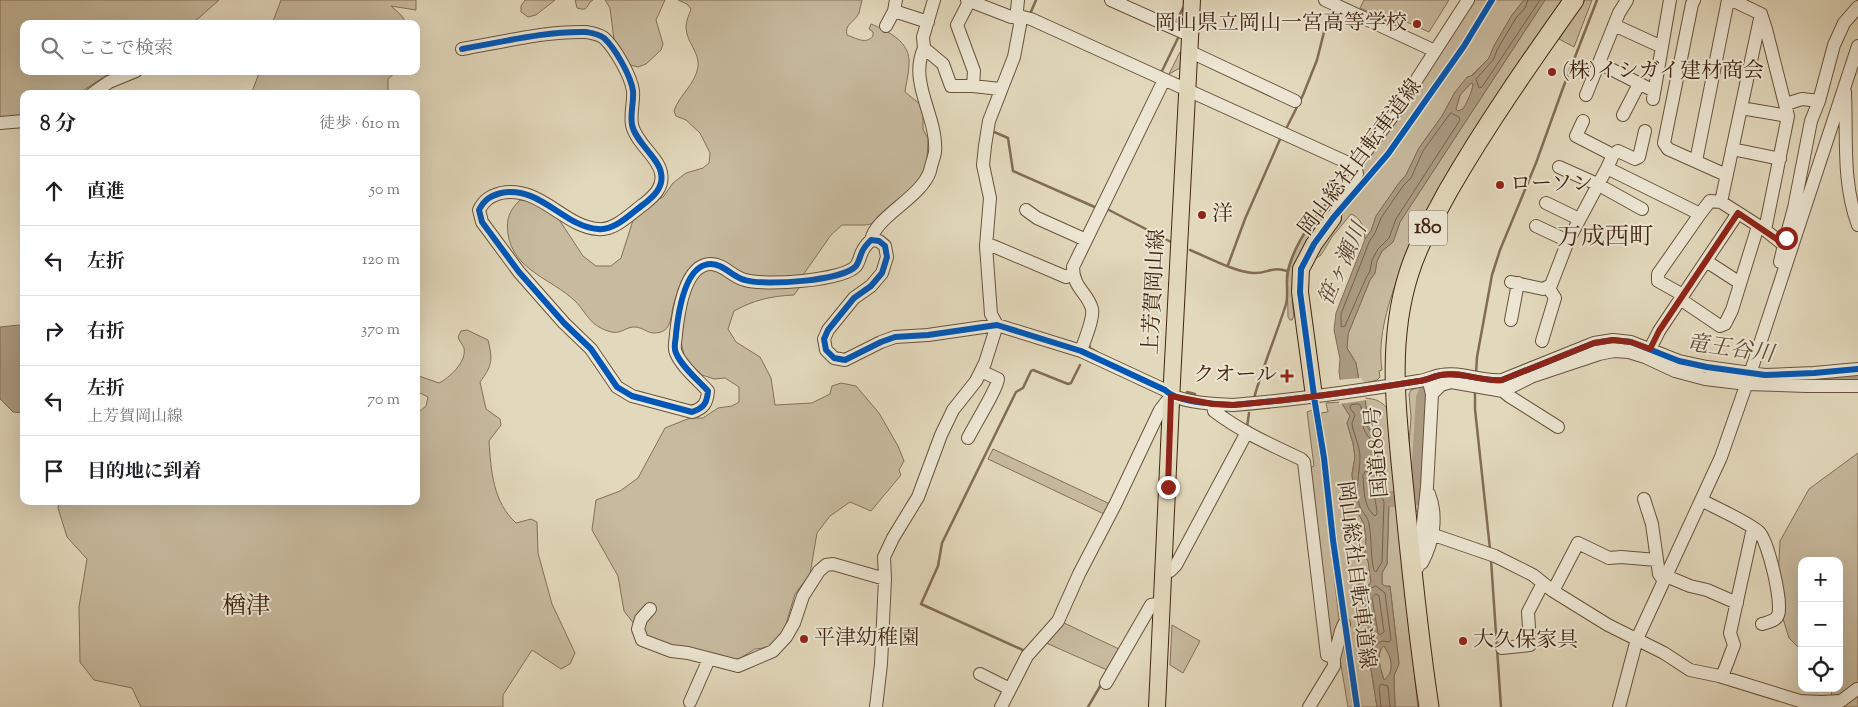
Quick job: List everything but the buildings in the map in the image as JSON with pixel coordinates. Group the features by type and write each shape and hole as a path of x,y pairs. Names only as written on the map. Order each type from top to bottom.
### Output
{"highway":[{"name":"国道180号","path":"1429,707 1414,567 1404,497 1395,385 1395,350 1400,308 1409,272 1425,234 1462,167 1574,0"}],"main road":[{"name":"上芳賀岡山線","path":"1157,707 1164,571 1173,552 1171,396 1192,0"},
{"name":"岡山総社自転車道線","path":"1314,395 1300,292 1301,269 1314,244 1333,218"}],"street":[{"path":"462,49 579,32 593,33 604,38 619,59 631,82 633,92 632,125 637,138 661,172 661,185 654,197 611,228 598,230 582,225 528,194 512,191 494,195 484,201 479,210 482,222 520,272 564,323 591,349 618,388 632,396 692,412 702,409 707,402 708,391 681,362 675,351 679,307 687,284 697,269 710,264 721,266 734,276 746,281 773,282 823,279 847,272 857,265 862,251 879,226 910,198 929,174 935,152 933,133 925,105 918,67 924,48 923,37 934,0"},
{"path":"876,707 881,664 885,579 884,557 893,538 918,497 941,435 953,410 976,381 981,371 997,325 991,314 986,246 990,198 984,165 985,146 989,121 1014,57 1020,25 1017,10 1018,0"},
{"path":"1111,0 1190,35"},
{"path":"1325,0 1435,51"},
{"path":"1333,218 1356,169 1468,0"},
{"path":"1586,95 1619,13 1627,0"},
{"path":"1599,63 1639,84 1653,95 1670,0"},
{"path":"1694,0 1664,142 1668,149 1726,176"},
{"path":"1696,161 1728,0"},
{"path":"1732,0 1750,4 1760,14 1766,29 1787,110 1780,159 1761,228 1732,310 1725,324 1720,326 1658,280 1658,274 1710,201 1721,202 1761,228 1784,244"},
{"path":"973,86 974,70 957,25 968,1 1011,17 1019,16 1032,19 1356,169"},
{"path":"886,26 895,5 928,22"},
{"path":"1786,267 1781,264 1780,260 1794,208 1811,121 1819,101 1834,45 1844,23 1858,7"},
{"path":"1721,202 1760,14"},
{"path":"1614,25 1662,47"},
{"path":"1623,706 1637,639 1721,457 1749,379 1858,46"},
{"path":"924,48 944,64 951,86 1000,89"},
{"path":"1188,55 1195,54 1295,100"},
{"path":"98,90 109,82 126,75"},
{"path":"1070,275 1083,239 1161,78"},
{"path":"1623,115 1639,84"},
{"path":"1845,85 1847,173 1850,198 1858,225"},
{"path":"1741,108 1787,110 1802,99 1819,101"},
{"path":"0,123 20,120"},
{"path":"1583,120 1576,136 1613,155"},
{"path":"1511,320 1514,283 1543,289 1551,285 1568,241 1613,155 1618,151 1635,159 1639,157 1645,131"},
{"path":"1732,149 1780,159"},
{"path":"1559,167 1598,184 1642,209"},
{"path":"1607,168 1700,214"},
{"path":"1546,203 1579,219"},
{"path":"1026,210 1037,218 1083,239"},
{"path":"1650,349 1681,297 1738,213"},
{"path":"1536,226 1568,241"},
{"path":"871,240 879,240 885,246 887,257 882,273 871,286 854,298 828,330 824,339 826,350 834,358 845,360 880,342 895,337 928,336 997,325 1081,351 1165,390 1171,396 1213,404 1250,404 1395,385 1430,387"},
{"path":"986,246 993,246 1070,275 1092,309 1091,319 1081,351"},
{"path":"1706,261 1740,283"},
{"path":"1542,341 1555,298 1548,287"},
{"path":"1475,382 1502,380 1594,343 1613,340 1631,342 1679,361 1749,379 1765,375 1804,374 1858,369"},
{"path":"1503,391 1533,376 1599,354 1614,351 1637,354 1676,371 1705,378 1749,379 1806,386 1858,386"},
{"path":"968,438 998,384 998,379 981,371"},
{"path":"1414,567 1427,487 1430,387 1441,375 1453,374 1503,391 1558,427"},
{"path":"1001,707 1029,653 1058,621 1079,574 1116,503 1160,410 1171,396"},
{"path":"1213,404 1214,411 1245,431 1304,462 1325,646 1327,655 1332,657"},
{"path":"1164,571 1170,571 1176,565 1245,431"},
{"path":"1414,567 1422,563 1434,535 1433,507 1427,487"},
{"path":"1644,498 1652,524 1659,574 1665,578 1707,590 1737,603"},
{"path":"1701,500 1753,528 1765,540 1779,598 1779,614 1775,620 1762,624"},
{"path":"1722,677 1734,645 1730,633 1753,528"},
{"path":"1434,535 1491,554 1533,576 1608,625 1664,653 1690,670 1722,677 1800,701 1841,701 1857,690"},
{"path":"1502,648 1530,645 1528,612 1548,587 1578,543 1610,558 1657,560"},
{"path":"650,609 641,619 638,629 642,640 671,651 688,653 738,666 773,651 786,637 794,623 803,596 819,571 826,565 833,564 885,579"},
{"path":"1106,683 1151,605 1162,603"},
{"path":"1309,707 1334,666 1332,657 1344,624"},
{"path":"690,702 709,660"},
{"path":"980,674 1010,689"}],"shaded area":[{"path":"0,0 219,0 196,20 20,20 20,75 107,75 84,90 20,90 20,119 0,121"},
{"path":"281,0 416,0 416,10 391,6 404,20 274,20"},
{"path":"525,0 555,0 536,15 528,17 521,12 521,6"},
{"path":"575,0 593,0 584,9 577,8"},
{"path":"605,0 665,0 656,20 663,44 661,50 646,64 638,67 630,65 614,40 610,8"},
{"path":"678,0 862,0 859,13 847,28 847,35 861,40 870,39 873,36 873,32 869,29 871,24 897,38 906,49 909,56 909,71 905,92 921,105 923,110 923,129 928,139 927,161 924,174 906,197 876,223 842,225 831,235 803,275 774,278 746,276 717,259 703,259 692,266 686,276 675,299 670,323 665,330 654,333 632,327 620,332 612,332 597,325 566,293 535,273 517,257 511,246 507,224 513,208 520,200 529,200 558,218 583,256 596,266 611,266 621,258 635,214 644,206 663,197 673,183 686,173 703,168 709,163 710,153 700,133 686,120 676,116 674,111 679,100 694,79 698,67 697,57 688,37 686,27 691,9 687,4"},
{"path":"1364,0 1449,0 1429,32 1400,19 1396,25 1360,8"},
{"path":"1473,0 1490,0 1422,102 1368,175 1348,198 1359,169"},
{"path":"1494,0 1524,0 1512,15 1489,58 1455,92 1442,116 1419,148 1406,175 1376,216 1371,231 1365,239 1360,221 1351,214 1332,237 1321,255 1315,259 1335,220 1390,155 1424,109"},
{"path":"1545,0 1566,0 1401,269 1385,319 1381,344 1382,370 1379,371 1380,377 1377,380 1362,384 1359,381 1356,363 1347,348 1348,334 1370,280 1375,273 1377,261 1382,251 1393,242 1400,222"},
{"path":"1585,0 1592,0 1574,47 1559,39"},
{"path":"1180,52 1180,68 1169,74"},
{"path":"258,75 392,75 388,79 388,90 253,90"},
{"path":"1471,83 1473,84 1472,91 1463,109 1458,111 1456,109 1460,95"},
{"path":"1351,177 1295,300 1292,301 1294,316 1290,320 1288,317 1289,271 1298,244 1314,220"},
{"path":"710,267 792,284 799,288 794,295 763,299 734,311 728,329 736,342 760,357 771,378 775,405 812,403 830,394 832,386 841,383 856,386 879,413 898,446 904,461 899,470 901,475 871,511 850,502 830,516 817,533 810,574 795,594 783,634 771,647 755,649 736,661 716,658 644,637 624,611 618,576 592,530 596,500 620,491 638,478 665,428 690,418 703,418 718,408 732,406 739,402 739,387 725,378 714,379 702,375 685,359 680,338 689,293 699,272"},
{"path":"467,330 488,340 491,358 487,372 480,382 486,409 500,419 501,425 489,441 492,475 502,506 508,515 516,523 531,519 537,522 538,553 552,604 575,653 570,664 561,669 532,650 503,695 503,707 141,707 132,688 94,680 80,662 79,607 87,559 67,537 58,505 420,505 420,411 426,406 428,397 420,393 420,376 439,383 452,373 463,359 464,348 458,337 461,331"},
{"path":"1427,384 1420,512 1416,511 1409,445 1411,417 1409,394 1411,390"},
{"path":"1365,398 1378,401 1388,409 1399,495 1384,495 1378,464 1377,438 1366,420"},
{"path":"1341,402 1350,416 1347,423 1355,457 1352,474 1355,508 1364,524 1366,539 1365,556 1368,561 1371,582 1370,585 1358,585 1364,611 1363,619 1377,707 1360,707 1321,413 1328,412 1326,403"},
{"path":"1312,410 1321,465 1339,619 1332,655 1309,468 1314,466 1307,412"},
{"path":"993,449 1110,504 1104,514 988,459"},
{"path":"1858,453 1858,707 1830,707 1832,692 1843,692 1843,557 1798,557 1798,647 1789,638 1777,599 1780,541 1809,489"},
{"path":"1389,502 1399,502 1405,588 1418,707 1395,707 1394,676 1399,663 1390,586 1382,584 1382,573 1387,564"},
{"path":"1062,622 1119,649 1107,670 1044,642"},
{"path":"1172,625 1200,641 1183,673 1170,665"},
{"path":"1342,633 1353,707 1348,707 1340,659"},
{"path":"1384,646 1389,654 1391,668 1388,677 1384,680 1379,653"}],"water":[{"path":"1524,0 1545,0 1400,222 1393,242 1382,251 1377,261 1375,273 1370,280 1348,334 1347,348 1356,363 1359,381 1341,387 1340,359 1334,330 1336,313 1365,239 1371,231 1376,216 1406,175 1419,148 1442,116 1455,92 1467,77 1473,75 1489,58 1512,15","holes":["1471,83 1473,84 1465,106 1458,111 1456,109 1460,95"]},
{"path":"20,326 20,413 13,412 0,399 0,327"},
{"path":"1365,398 1368,420 1366,424 1377,438 1378,464 1384,495 1399,495 1399,502 1389,503 1387,564 1382,573 1382,584 1387,587 1390,586 1399,664 1394,676 1395,707 1377,707 1363,619 1364,611 1358,585 1369,585 1371,582 1368,561 1365,556 1366,539 1364,524 1355,508 1352,474 1355,457 1347,423 1350,416 1341,402","holes":["1384,646 1387,650 1391,668 1384,680 1379,657"]}],"pier":[{"path":"1361,378 1365,384 1338,388 1337,380"},
{"path":"1364,396 1367,400 1339,404 1341,399"}],"waterway":[{"path":"1030,14 1036,0"},
{"path":"1176,22 1184,6 1184,0"},
{"path":"1476,373 1477,357 1492,275 1500,250 1536,163 1597,0"},
{"path":"1285,131 1303,95 1317,60 1324,32 1334,9"},
{"path":"1161,73 1179,36"},
{"path":"992,131 1008,138 1013,171 1097,208"},
{"path":"1228,265 1245,219 1281,137"},
{"path":"1254,398 1286,304 1287,274 1297,246 1311,224 1344,183"},
{"path":"1107,209 1173,243"},
{"path":"1190,250 1246,272 1258,273 1277,269 1287,271"},
{"path":"1089,345 1090,348 1097,352"},
{"path":"1025,651 921,604 938,566 942,543 1016,392 1023,388 1033,370 1068,384 1071,383 1080,365"},
{"name":"竜王谷川","path":"1785,380 1858,379"},
{"name":"竜王谷川","path":"1392,499 1418,497 1424,398 1428,388 1441,380"},
{"path":"1475,391 1475,409 1490,549"},
{"path":"1187,392 1195,394"},
{"path":"1247,427 1249,413"},
{"path":"1491,560 1501,707"},
{"path":"1088,707 1102,683"}],"cycle path":[{"path":"1357,707 1300,292 1301,269 1314,244 1333,218 1388,154 1464,46 1492,0"},
{"path":"462,49 540,35 586,32 604,38 617,55 632,85 632,125 634,132 656,162 661,173 660,187 655,194 623,221 604,229 586,227 540,200 515,192 501,193 494,196 485,201 479,210 482,222 519,272 564,323 591,349 617,387 632,396 692,412 704,404 708,391 682,363 675,351 675,346 684,292 694,272 702,266 711,264 720,266 740,278 755,282 820,279 848,271 856,266 864,248 871,240 879,241 885,246 887,257 882,273 871,286 854,298 828,330 824,339 826,350 834,358 845,360 895,337 928,335 997,325 1081,351 1165,390 1178,398 1197,402 1233,405 1350,392 1449,374 1486,380 1502,380 1594,343 1613,340 1631,342 1679,361 1765,375 1858,369"}],"place":[{"name":"岡山県立岡山一宮高等学校","path":"1417,24"},
{"name":"(株)イシガイ建材商会","path":"1552,72"},
{"name":"ローソン","path":"1500,185"},
{"name":"洋","path":"1202,215"},
{"name":"クオール","path":"1287,376"},
{"name":"平津幼稚園","path":"804,639"},
{"name":"大久保家具","path":"1463,641"}],"district":[{"name":"万成西町","path":"1605,238"},
{"name":"楢津","path":"246,607"}],"route":[{"path":"1168,487 1171,396 1213,404 1233,405 1384,387 1441,375 1453,374 1493,381 1502,380 1594,343 1613,340 1631,342 1650,349 1659,331 1738,213 1784,244 1786,238"}],"water label":[{"name":"笹ヶ瀬川","path":"1344,265"}]}
